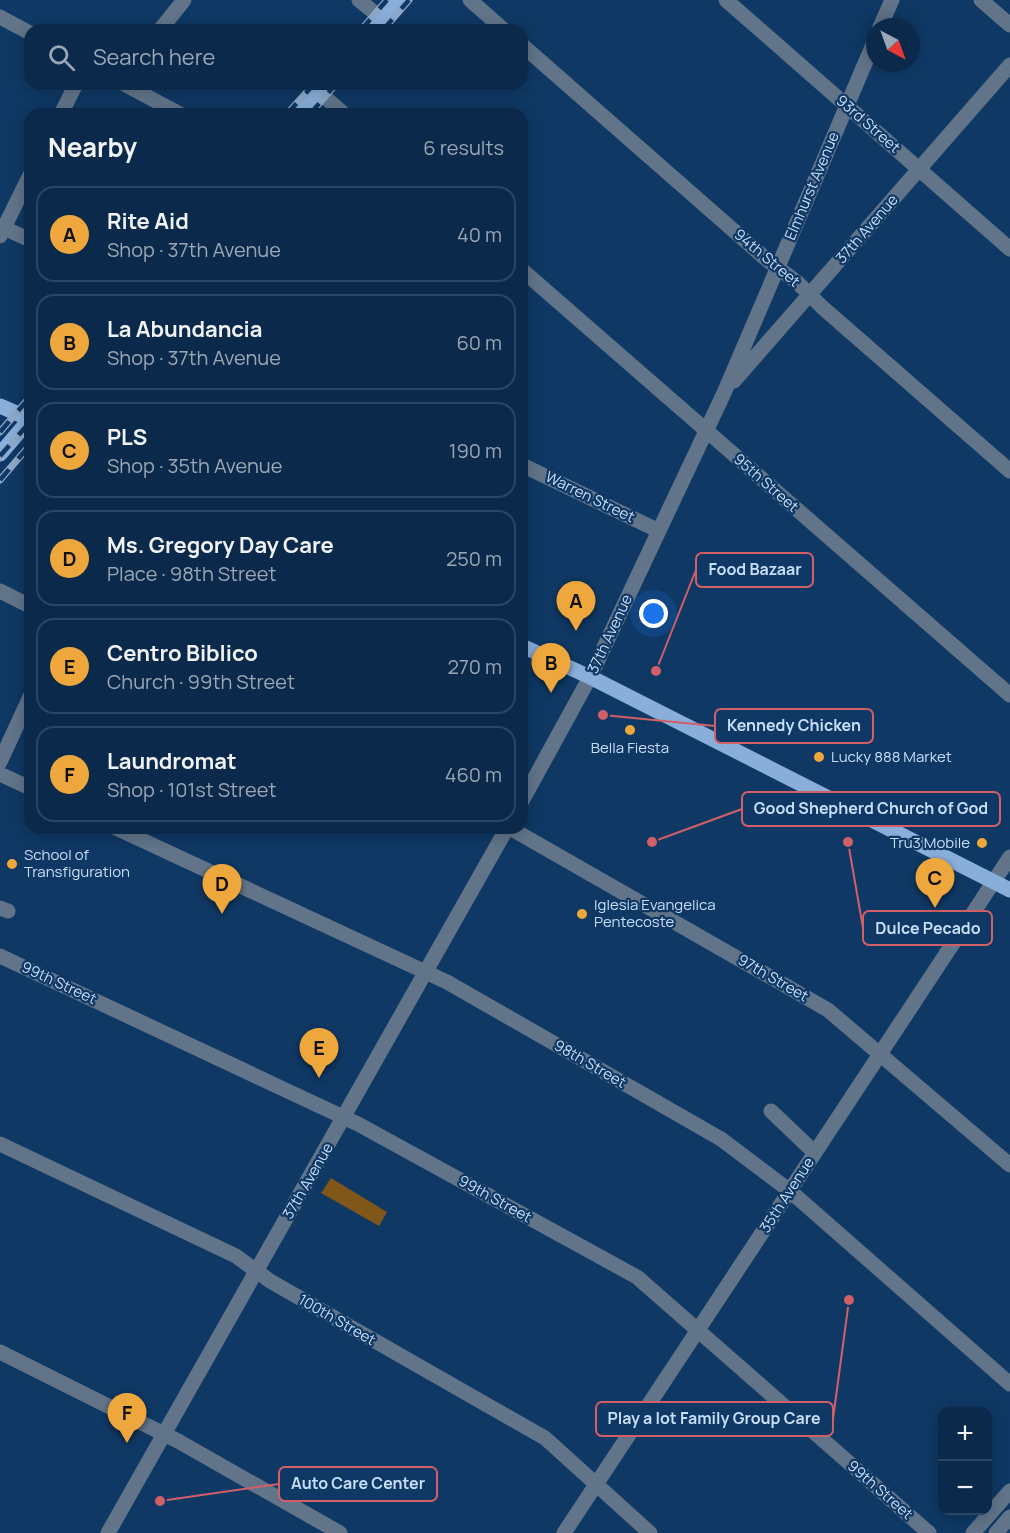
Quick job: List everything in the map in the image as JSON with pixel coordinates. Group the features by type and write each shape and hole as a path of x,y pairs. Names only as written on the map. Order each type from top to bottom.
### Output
{"main road":[{"path":"376,24 398,0"},
{"path":"302,108 317,90"},
{"path":"0,406 24,416"},
{"path":"0,454 24,426"},
{"path":"528,649 590,677 1010,890"}],"street":[{"path":"165,24 183,0"},
{"path":"359,0 376,24"},
{"path":"470,0 497,24"},
{"name":"93rd Street","path":"726,0 1010,249"},
{"path":"884,18 892,0"},
{"path":"981,0 1010,26"},
{"path":"0,17 24,30"},
{"name":"94th Street","path":"528,50 1010,471"},
{"name":"Elmhurst Avenue","path":"705,430 724,393 866,60"},
{"name":"37th Avenue","path":"724,393 1010,65"},
{"path":"64,108 73,90"},
{"path":"135,90 169,108"},
{"path":"323,90 339,108"},
{"path":"24,186 1,230 24,238"},
{"name":"95th Street","path":"528,275 1010,695"},
{"name":"37th Avenue","path":"528,790 590,677 705,430"},
{"name":"Warren Street","path":"528,468 657,530"},
{"path":"0,591 24,603"},
{"path":"0,762 24,710"},
{"path":"0,774 24,785"},
{"name":"98th Street","path":"129,834 447,982 721,1139 790,1191 1010,1384"},
{"name":"37th Avenue","path":"108,1533 162,1434 506,834"},
{"name":"97th Street","path":"520,834 828,1010 881,1052 1010,1165"},
{"name":"35th Avenue","path":"564,1533 1010,857"},
{"name":"99th Street","path":"0,956 344,1117 638,1277 929,1533"},
{"path":"771,1111 815,1153"},
{"name":"100th Street","path":"0,1144 236,1256 270,1281 544,1438 650,1533"},
{"path":"0,1352 162,1434 340,1533"},
{"path":"973,1533 1010,1491"},
{"path":"996,1533 1010,1517"}],"shaded area":[{"path":"331,1178 387,1212 379,1226 321,1193"}],"railway":[{"path":"366,24 387,0"},
{"path":"388,24 409,0"},
{"path":"292,108 309,90"},
{"path":"315,108 331,90"},
{"path":"0,432 24,404"},
{"path":"0,456 24,429"},
{"path":"0,480 24,452"}],"place":[{"name":"Rite Aid","path":"576,631"},
{"name":"Food Bazaar","path":"656,671"},
{"name":"La Abundancia","path":"551,693"},
{"name":"Kennedy Chicken","path":"603,715"},
{"name":"Bella Fiesta","path":"630,730"},
{"name":"Lucky 888 Market","path":"819,757"},
{"name":"Good Shepherd Church of God","path":"652,842"},
{"name":"Dulce Pecado","path":"848,842"},
{"name":"Tru3 Mobile","path":"982,843"},
{"name":"School of Transfiguration","path":"12,864"},
{"name":"PLS","path":"935,908"},
{"name":"Ms. Gregory Day Care","path":"222,914"},
{"name":"Iglesia Evangelica Pentecoste","path":"582,914"},
{"name":"Centro Biblico","path":"319,1078"},
{"name":"Play a lot Family Group Care","path":"849,1300"},
{"name":"Laundromat","path":"127,1443"},
{"name":"Auto Care Center","path":"160,1501"}]}
